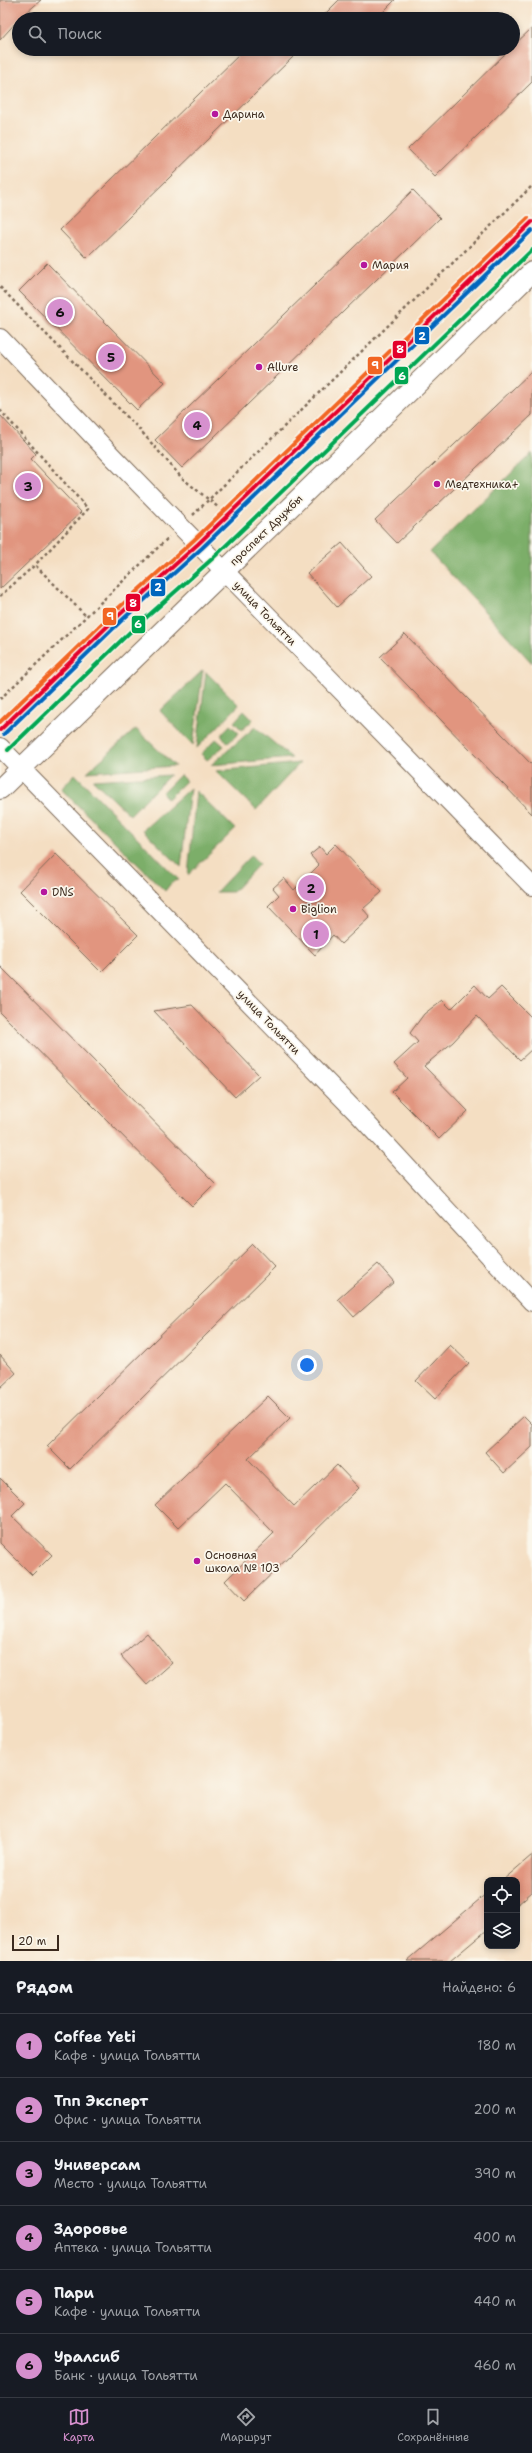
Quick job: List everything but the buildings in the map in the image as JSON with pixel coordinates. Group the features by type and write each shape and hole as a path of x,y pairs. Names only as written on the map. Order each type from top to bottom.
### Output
{"main road":[{"name":"проспект Дружбы","path":"0,789 532,272"}],"street":[{"name":"улица Тольятти","path":"0,338 181,527 532,886"},
{"name":"улица Тольятти","path":"0,747 359,1114 532,1302"}],"path":[{"path":"0,699 181,527 532,186"},
{"path":"0,287 140,430 182,478 219,508"},
{"path":"0,410 88,509 35,565 0,596"},
{"path":"35,565 86,616"}],"green space":[{"path":"532,453 532,663 430,552"},
{"path":"203,670 193,745 160,711"},
{"path":"206,672 239,705 197,748"},
{"path":"244,711 253,720 242,730 234,722"},
{"path":"230,725 239,733 228,743 221,735"},
{"path":"255,727 292,758 211,765"},
{"path":"136,729 175,766 87,772"},
{"path":"216,739 224,746 207,760 201,754"},
{"path":"300,763 256,810 216,771"},
{"path":"75,774 179,880 172,882 165,891 61,789"},
{"path":"170,775 130,815 93,780"},
{"path":"180,775 186,781 168,799 162,793"},
{"path":"190,788 181,867 143,830"},
{"path":"196,791 235,829 188,875"},
{"path":"251,855 259,864 233,892 216,892"}],"transit line":[{"name":"9","path":"0,722 113,613 194,540 528,218"},
{"name":"8","path":"0,730 117,617 198,544 532,222"},
{"name":"2","path":"4,734 121,621 202,548 532,230"}],"tram line":[{"name":"6","path":"8,750 130,632 212,559 532,250"}],"place":[{"name":"Дарина","path":"215,114"},
{"name":"Мария","path":"364,265"},
{"name":"Уралсиб","path":"60,312"},
{"name":"Пари","path":"111,357"},
{"name":"Allure","path":"259,367"},
{"name":"Здоровье","path":"197,425"},
{"name":"Медтехника+","path":"437,484"},
{"name":"Универсам","path":"28,486"},
{"name":"Тпп Эксперт","path":"311,888"},
{"name":"DNS","path":"44,892"},
{"name":"Biglion","path":"293,909"},
{"name":"Coffee Yeti","path":"316,934"},
{"name":"Основная школа № 103","path":"197,1561"}]}
